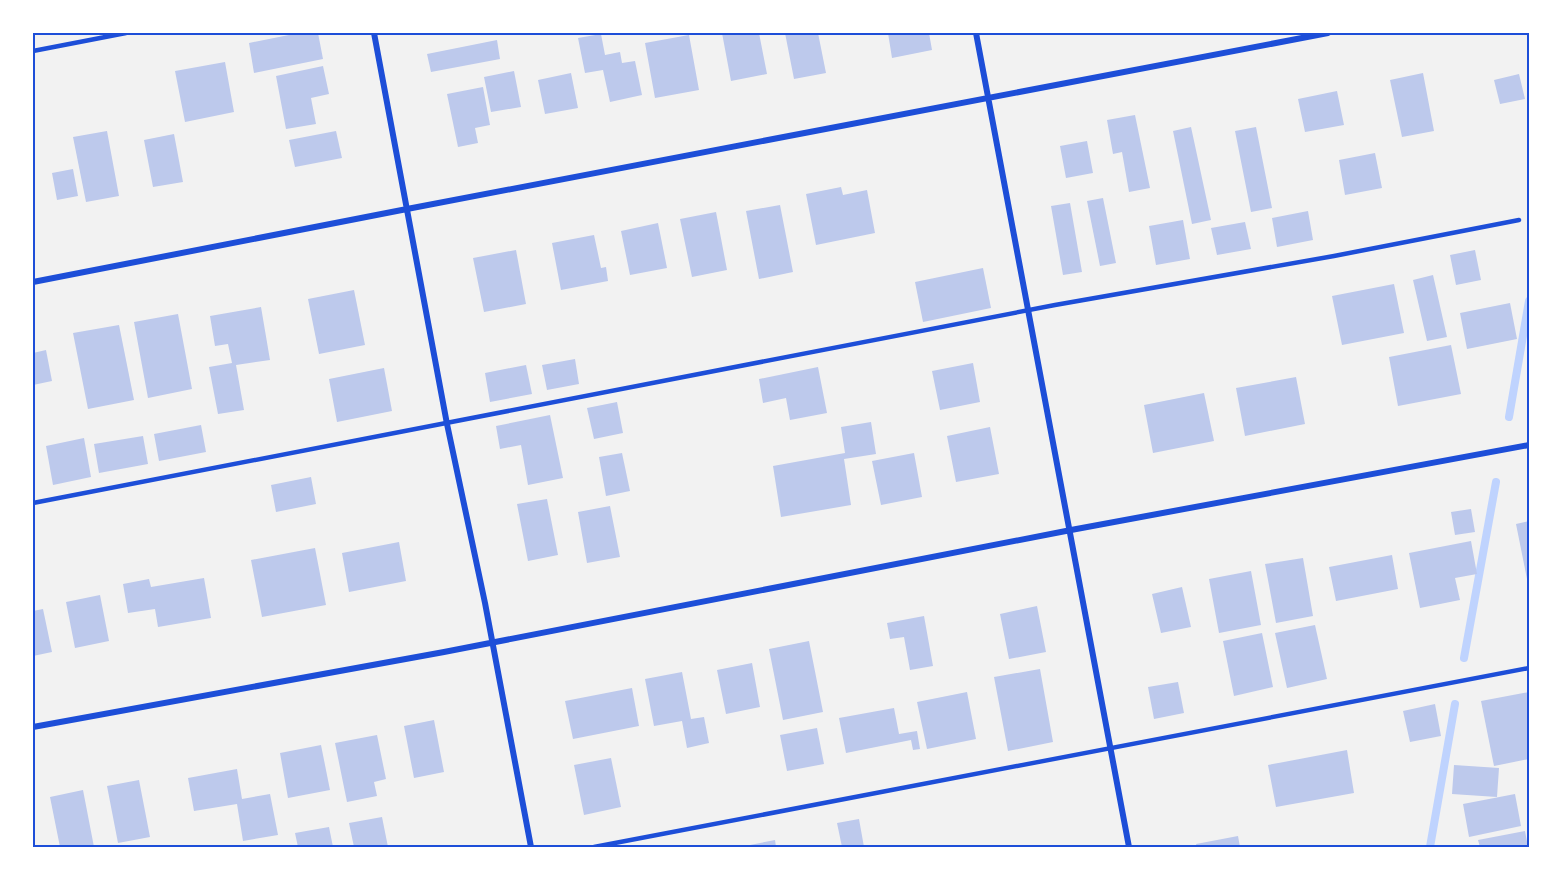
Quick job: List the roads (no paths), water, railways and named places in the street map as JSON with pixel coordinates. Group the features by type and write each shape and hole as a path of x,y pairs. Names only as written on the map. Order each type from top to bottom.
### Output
{"street":[{"path":"374,33 447,424 531,847"},
{"path":"976,33 1129,847"},
{"path":"33,282 407,208 1329,33"},
{"path":"33,727 492,643 1071,530 1529,446"}],"lane":[{"path":"33,51 126,33"},
{"path":"33,503 1029,311 1519,220"},
{"path":"594,847 1529,668"}],"waterway":[{"path":"1509,417 1529,301"},
{"path":"1464,658 1496,482"},
{"path":"1430,847 1455,704"}]}
